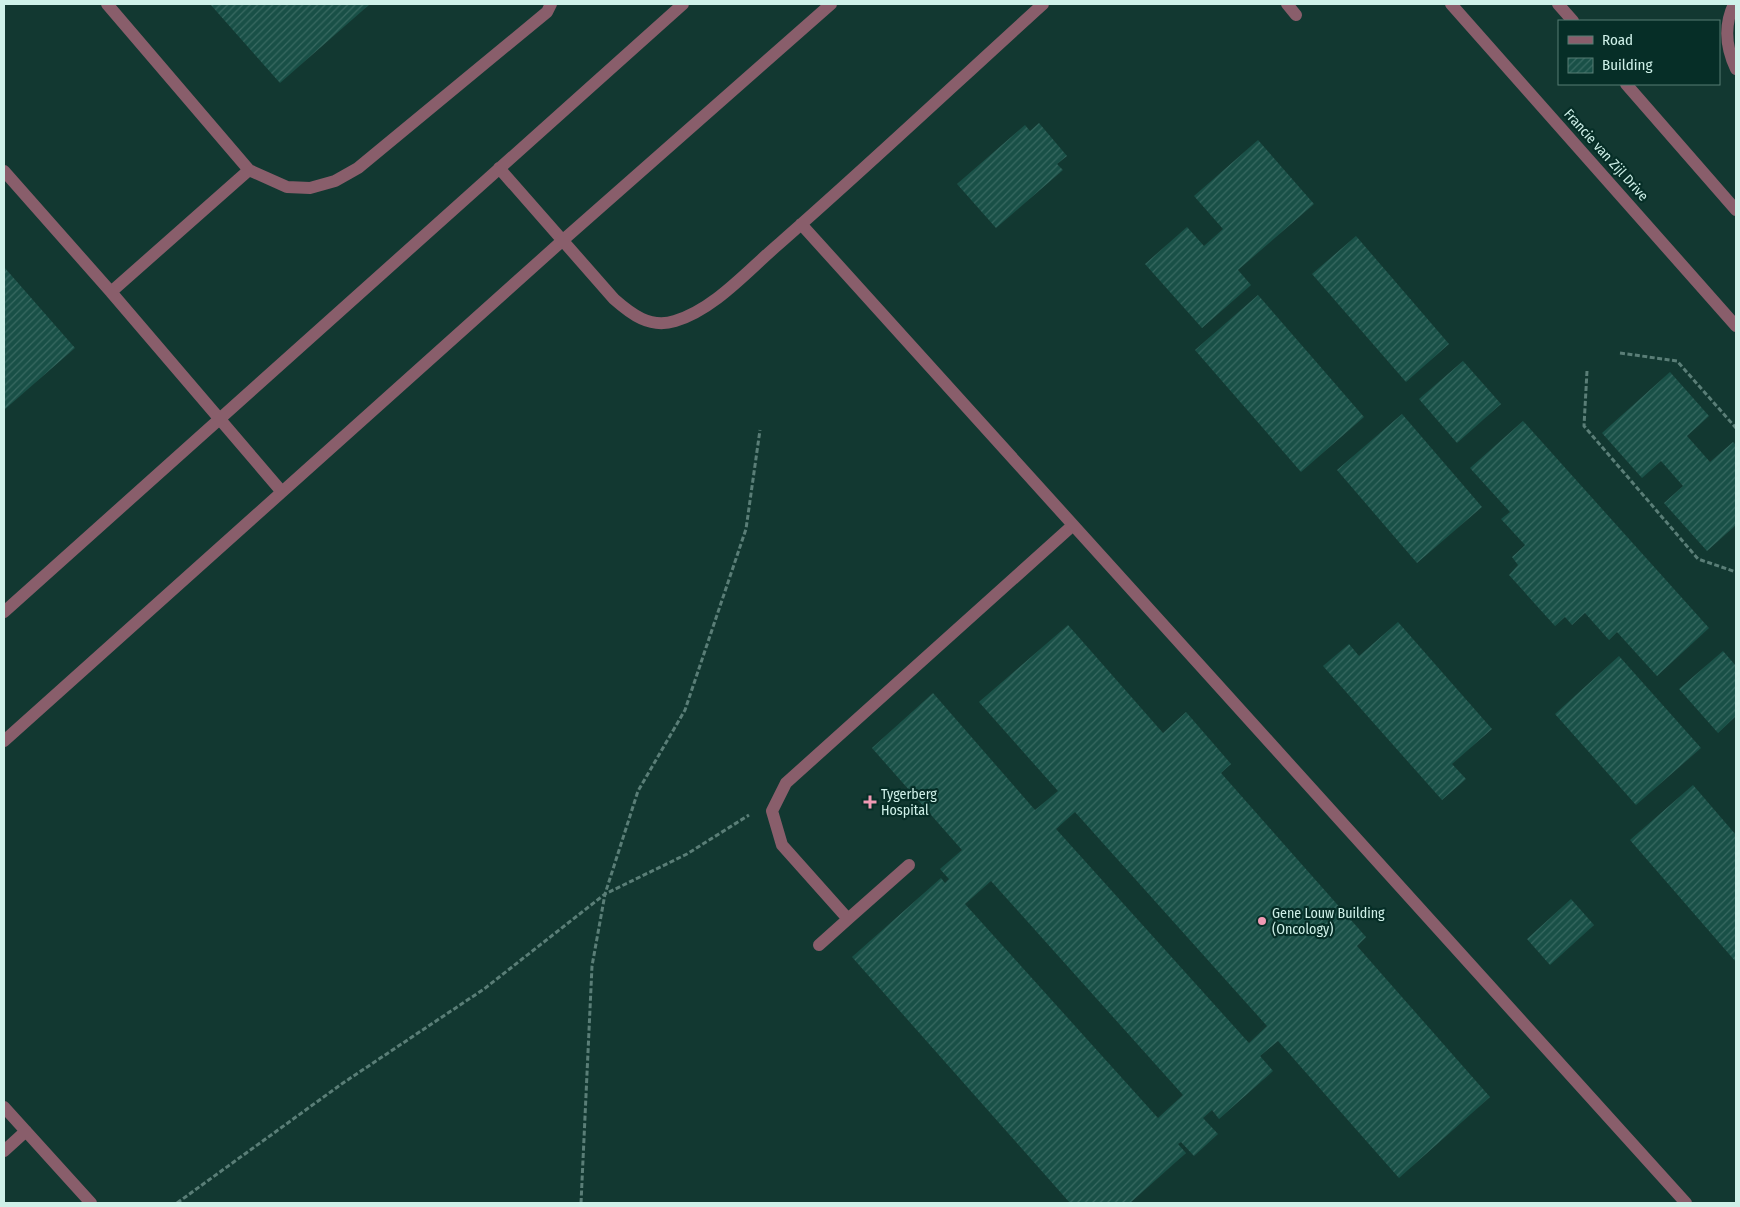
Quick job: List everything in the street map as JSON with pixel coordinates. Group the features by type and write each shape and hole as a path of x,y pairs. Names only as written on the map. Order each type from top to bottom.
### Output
{"street":[{"path":"107,4 249,170 287,188 310,188 335,181 358,168 547,12 551,4"},
{"path":"4,612 222,419 683,4"},
{"path":"4,741 562,241 831,4"},
{"path":"499,168 614,300 636,318 654,322 673,322 695,313 718,296 801,224 1043,4"},
{"path":"1287,4 1296,15"},
{"name":"Francie van Zijl Drive","path":"1451,4 1736,326"},
{"path":"1558,4 1572,20"},
{"path":"1734,4 1728,22 1728,44 1736,69"},
{"path":"1627,85 1736,210"},
{"path":"111,292 249,170"},
{"path":"4,171 222,419 282,492"},
{"path":"801,224 1686,1203"},
{"path":"848,919 782,845 772,811 786,782 1072,526"},
{"path":"819,945 909,865"},
{"path":"4,1106 91,1203"},
{"path":"4,1150 26,1131"}],"path":[{"path":"1620,352 1677,361 1736,428"},
{"path":"1587,372 1584,426 1698,559 1736,572"},
{"path":"581,1203 592,966 605,894 638,791 685,710 746,529 760,430"},
{"path":"177,1203 343,1083 484,989 605,894 687,854 745,816 772,811"}],"building":[{"path":"210,4 370,4 280,83"},
{"path":"1039,123 1067,156 1057,164 1063,170 996,228 957,184 1025,125 1030,131"},
{"path":"1258,140 1314,204 1238,270 1251,285 1202,328 1145,264 1187,227 1204,246 1223,229 1194,196"},
{"path":"1356,236 1449,344 1406,382 1312,274"},
{"path":"4,267 75,348 4,410"},
{"path":"1258,295 1364,417 1301,472 1195,350"},
{"path":"1463,361 1501,404 1457,443 1419,399"},
{"path":"1670,372 1709,416 1687,436 1710,462 1733,442 1736,445 1736,525 1707,551 1664,503 1683,486 1661,461 1642,478 1602,433"},
{"path":"1402,414 1482,507 1417,563 1337,470"},
{"path":"1523,421 1709,628 1657,676 1617,632 1609,640 1585,613 1572,625 1565,617 1555,626 1509,575 1518,565 1512,557 1525,545 1501,519 1510,512 1470,468"},
{"path":"1398,622 1492,729 1452,764 1466,779 1442,800 1323,666 1349,644 1359,656"},
{"name":"Gene Louw Building (Oncology)","path":"1068,625 1163,733 1186,712 1231,764 1221,773 1366,937 1357,946 1490,1097 1399,1178 1278,1041 1260,1056 1273,1071 1219,1119 1212,1110 1203,1118 1218,1134 1194,1156 1181,1142 1178,1144 1186,1153 1130,1203 1070,1203 852,957 941,878 945,883 949,879 940,869 962,850 872,748 933,693 1035,810 1058,791 979,702","holes":["1075,812 1267,1026 1249,1043 1056,829","991,881 1183,1095 1158,1118 965,904"]},
{"path":"1723,651 1736,666 1736,716 1718,733 1679,689"},
{"path":"1619,656 1701,748 1636,805 1555,714"},
{"path":"1693,785 1736,835 1736,962 1630,840"},
{"path":"1571,899 1594,925 1550,965 1527,939"}],"place":[{"name":"Tygerberg Hospital","path":"870,802"},
{"name":"Gene Louw Building (Oncology)","path":"1262,921"}]}
